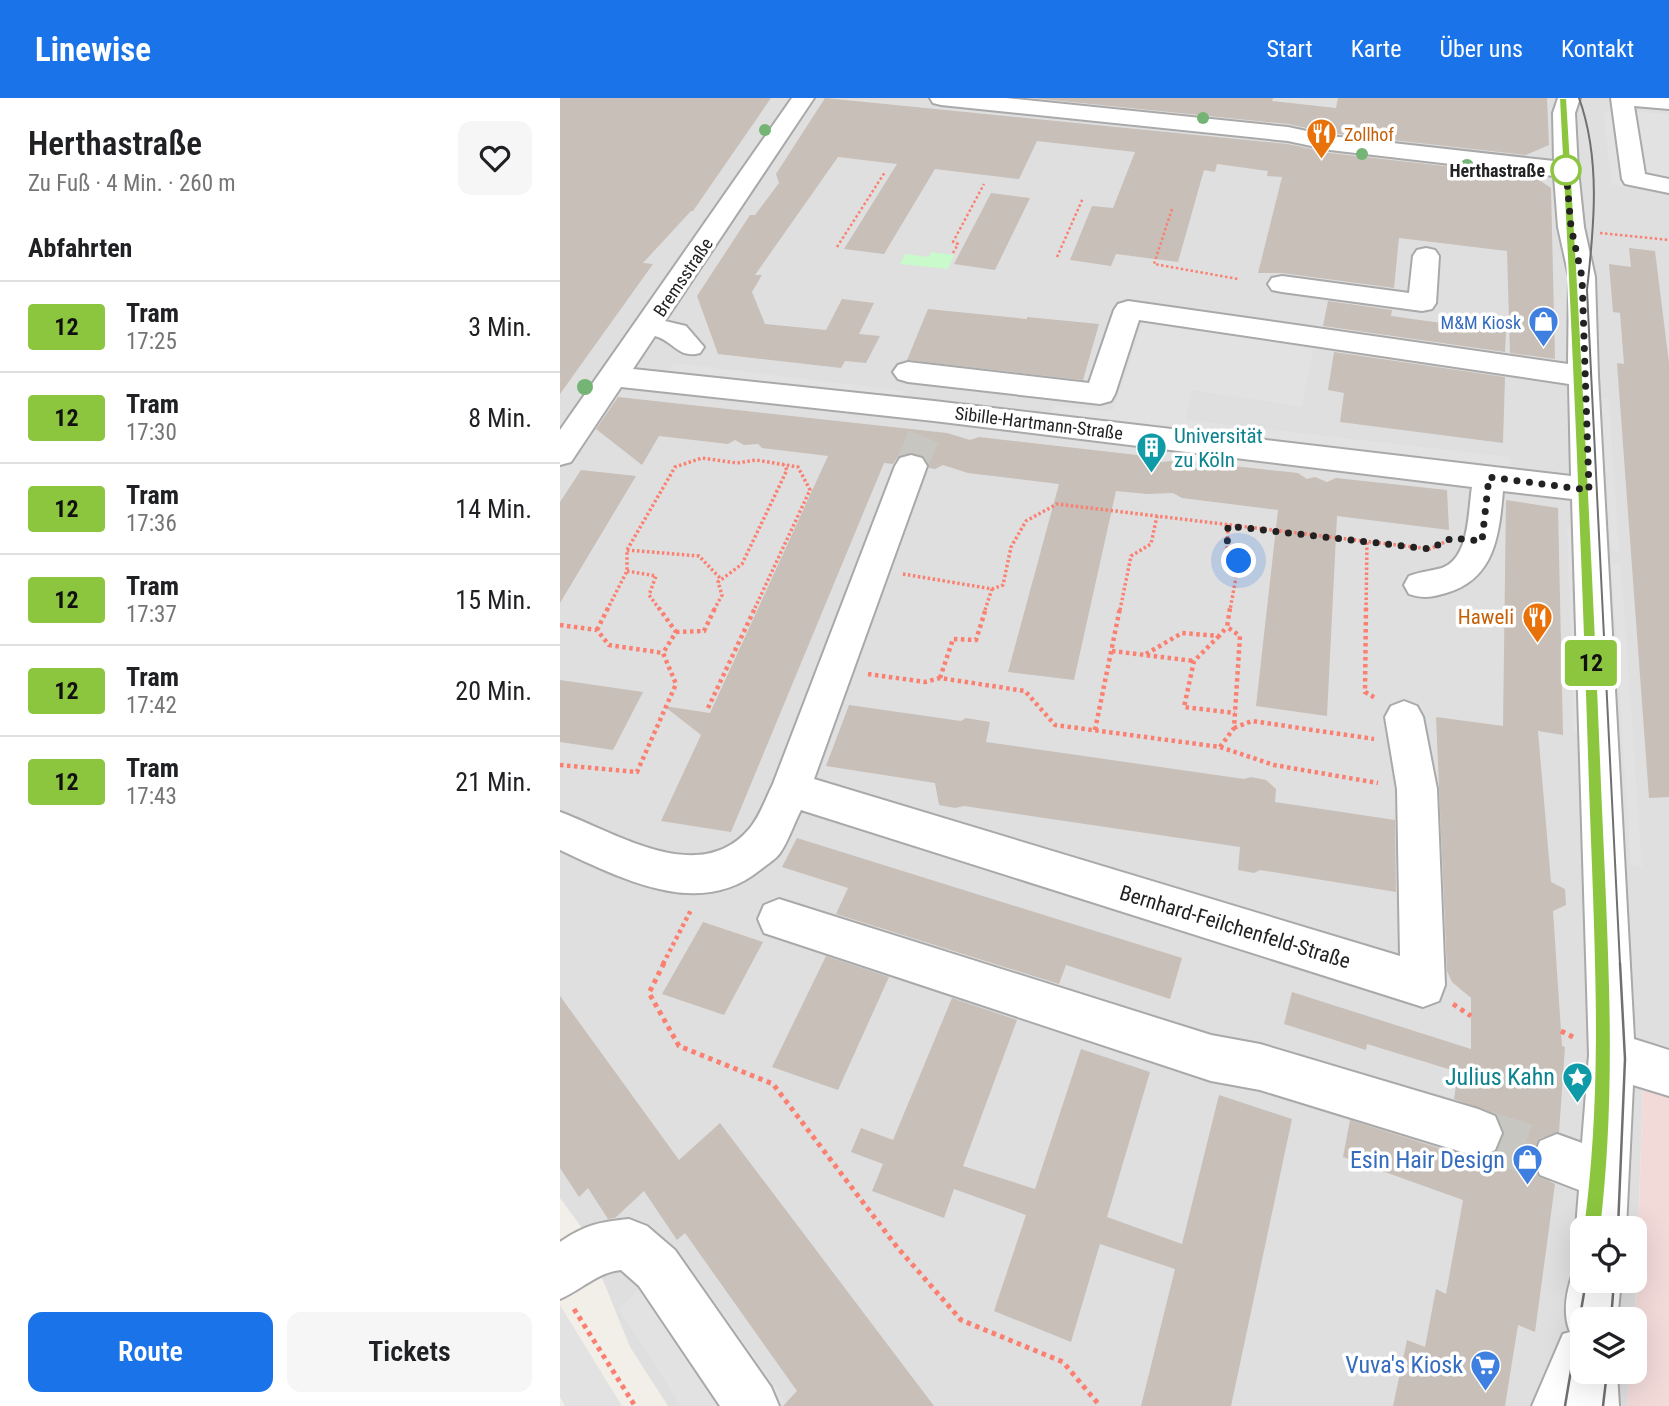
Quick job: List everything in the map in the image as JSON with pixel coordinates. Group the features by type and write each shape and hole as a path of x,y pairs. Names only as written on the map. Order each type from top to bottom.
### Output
{"street":[{"name":"Bremsstraße","path":"560,454 803,98"},
{"path":"941,98 1275,133 1330,143 1566,170"},
{"path":"1588,128 1585,115 1570,98 1564,113 1566,170 1571,227 1582,277 1583,376 1612,1055 1602,1216"},
{"path":"1668,108 1623,98 1634,179 1669,186"},
{"path":"699,204 730,207"},
{"path":"1582,277 1594,225"},
{"path":"1282,284 1422,303 1426,256"},
{"path":"908,372 1101,394 1128,310 1583,376"},
{"path":"649,326 676,332 690,347"},
{"name":"Sibille-Hartmann-Straße","path":"614,377 930,421 1489,477 1589,490"},
{"path":"560,830 635,863 666,872 709,875 735,865 765,841 791,789 907,477"},
{"path":"1421,584 1457,576 1482,541 1489,477"},
{"name":"Bernhard-Feilchenfeld-Straße","path":"791,789 1423,985 1418,789 1407,731"},
{"path":"779,919 1211,1058 1260,1067 1478,1133"},
{"path":"1612,1055 1669,1073"},
{"path":"1557,1158 1605,1175"},
{"path":"563,1285 597,1247 629,1244 657,1268 752,1406"},
{"path":"1559,1406 1570,1381"},
{"path":"1591,1384 1592,1406"}],"path":[{"path":"837,247 886,172"},
{"path":"953,253 958,244 953,242 984,184"},
{"path":"1057,257 1083,198"},
{"path":"1172,209 1154,264 1238,279"},
{"path":"1594,225 1611,236 1669,240"},
{"path":"597,630 627,571 628,550 675,467 702,458 737,463 756,460 798,467 810,490 708,708"},
{"path":"676,632 705,631 722,595 718,582 742,564 787,470 785,464"},
{"path":"873,569 992,589 1003,585 1011,547 1026,521 1057,503 1430,549 1452,538 1482,541"},
{"path":"1095,730 1131,556 1151,544 1157,516"},
{"path":"1228,526 1227,549 1239,561 1227,627 1194,661 1184,707 1235,713"},
{"path":"1367,542 1366,692 1407,731"},
{"path":"628,550 698,556 720,578"},
{"path":"627,571 656,576 649,595 676,632"},
{"path":"940,678 953,639 975,640 992,589"},
{"path":"560,625 597,630 609,645 663,653"},
{"path":"1227,627 1240,636 1234,728"},
{"path":"663,653 676,632"},
{"path":"1146,654 1182,633 1219,636"},
{"path":"1112,651 1194,661"},
{"path":"560,765 637,772 676,684 663,653"},
{"path":"836,669 925,682 940,678 1024,691 1055,725 1220,747 1274,765 1418,789"},
{"path":"1220,747 1234,728 1252,721 1407,731"},
{"path":"709,875 649,993 679,1046 773,1084 897,1247 961,1320 1063,1362 1100,1406"},
{"path":"563,1285 635,1406"}],"shaded area":[{"path":"560,98 1669,98 1669,1090 1643,1083 1639,1216 1570,1216 1570,1293 1636,1293 1636,1307 1570,1307 1570,1384 1629,1384 1627,1406 668,1406 630,1347 582,1228 560,1198"},
{"path":"1612,110 1669,114 1669,192 1612,185 1603,112"},
{"path":"1144,319 1314,343 1302,407 1192,390 1186,420 1510,457 1512,473 1050,419 1054,405 1113,411"},
{"path":"673,363 904,391 899,405 665,376"},
{"path":"1601,397 1609,398 1619,552 1611,550"},
{"path":"1567,525 1576,527 1584,734 1574,732"},
{"path":"1611,562 1621,564 1642,867 1631,865"},
{"path":"1643,1083 1669,1090 1669,1406 1627,1406 1629,1384 1647,1384 1647,1307 1636,1307 1636,1293 1647,1293 1647,1216 1639,1216"},
{"path":"678,1249 789,1406 681,1406 619,1309"},
{"path":"560,1305 622,1406 565,1406 560,1397"}],"green space":[{"path":"931,252 954,255 948,269 900,264 905,254 929,257"}],"building":[{"path":"560,98 771,98 693,211 643,263 653,264 560,394"},
{"path":"825,98 1288,144 1330,153 1533,176 1551,188 1555,359 1510,353 1507,251 1399,238 1394,288 1282,273 1258,273 1282,177 1267,176 1268,171 1217,164 1215,172 1204,170 1178,262 1116,254 1111,266 1070,260 1092,206 1113,208 1135,152 1037,141 1019,179 935,169 884,254 844,249 897,164 838,157 755,275 762,275 752,292 765,324 826,330 842,299 874,303 859,334 880,336 866,363 845,361 841,368 718,354 697,296 750,215 755,215 779,183 776,174"},
{"path":"1032,98 1273,98 1272,101 1336,108 1338,98 1547,98 1549,145 1526,155 1330,133 1288,124"},
{"path":"991,193 1030,198 995,270 954,264"},
{"path":"1629,248 1655,251 1669,363 1669,797 1649,798 1617,363 1624,364 1620,313 1613,312 1609,264 1631,267"},
{"path":"1328,301 1392,310 1391,316 1506,332 1505,352 1323,326"},
{"path":"928,309 1099,324 1083,380 907,360"},
{"path":"1334,352 1505,377 1503,443 1340,422 1344,393 1328,390"},
{"path":"618,397 947,433 970,440 979,437 1155,457 1162,462 1171,461 1182,465 1188,461 1298,473 1307,479 1315,477 1327,482 1336,478 1447,490 1449,530 1337,516 1327,716 1256,706 1278,510 1182,498 1173,493 1116,491 1074,680 1008,672 1059,484 968,473 943,465 935,469 929,468 923,455 912,452 899,455 893,464 884,463 731,832 661,821 701,735 664,706 710,713 828,456 762,448 758,444 744,445 735,440 728,444 659,436 642,465 596,429"},
{"path":"581,470 636,476 560,603 560,502"},
{"path":"1506,500 1558,508 1563,735 1538,731 1551,882 1565,889 1566,905 1553,911 1562,1046 1565,1047 1559,1132 1539,1139 1531,1157 1538,1176 1555,1184 1535,1332 1518,1325 1505,1406 1393,1406 1407,1340 1425,1347 1436,1289 1446,1294 1463,1200 1343,1157 1350,1120 1477,1160 1496,1152 1504,1132 1496,1114 1454,1099 1458,1072 1367,1044 1366,1050 1284,1024 1292,992 1471,1049 1471,998 1452,982 1447,971 1436,717 1503,726"},
{"path":"560,680 643,692 613,750 560,742"},
{"path":"849,705 961,721 966,718 990,722 986,742 1266,780 1276,789 1275,802 1395,820 1396,892 1260,870 1254,873 1238,870 1240,847 964,806 955,808 939,805 935,783 826,766"},
{"path":"797,838 1182,958 1170,999 1066,965 1059,984 836,914 848,888 782,867"},
{"path":"703,922 763,942 724,1015 662,994"},
{"path":"826,956 889,977 838,1090 772,1067"},
{"path":"560,996 679,1160 720,1123 934,1406 783,1406 797,1391 685,1233 677,1240 644,1191 615,1218 608,1219 588,1188 579,1197 560,1168"},
{"path":"952,998 1017,1020 963,1166 1035,1189 1081,1049 1150,1072 1107,1217 1182,1244 1219,1095 1292,1119 1231,1406 1141,1406 1175,1269 1100,1244 1071,1342 994,1311 1026,1215 954,1189 944,1218 872,1191 883,1164 851,1152 861,1128 893,1140"}],"tunnel":[{"path":"911,466 926,430"},
{"path":"1478,1133 1557,1158"}],"tram line":[{"path":"1563,98 1585,528 1602,964"},
{"name":"12","path":"1563,98 1586,524 1604,1052 1599,1172 1594,1216"},
{"path":"1579,98 1591,145 1593,169 1592,242 1587,290 1620,964"},
{"path":"1618,1216 1625,1059 1620,963"},
{"path":"1593,1216 1601,1118 1602,964"},
{"path":"1565,1406 1584,1293"},
{"path":"1612,1307 1613,1293"},
{"path":"1603,1406 1606,1384"}],"place":[{"name":"Zollhof","path":"1321,161"},
{"name":"Herthastraße","path":"1566,170"},
{"name":"M&M Kiosk","path":"1544,349"},
{"name":"Universität zu Köln","path":"1151,475"},
{"name":"Haweli","path":"1537,644"},
{"name":"Julius Kahn","path":"1578,1104"},
{"name":"Esin Hair Design","path":"1528,1187"},
{"name":"Vuva's Kiosk","path":"1486,1392"}],"route":[{"path":"1239,561 1227,549 1228,526 1430,549 1452,538 1482,541 1482,519 1489,477 1589,490 1583,376 1582,277 1571,227 1566,170"}]}
